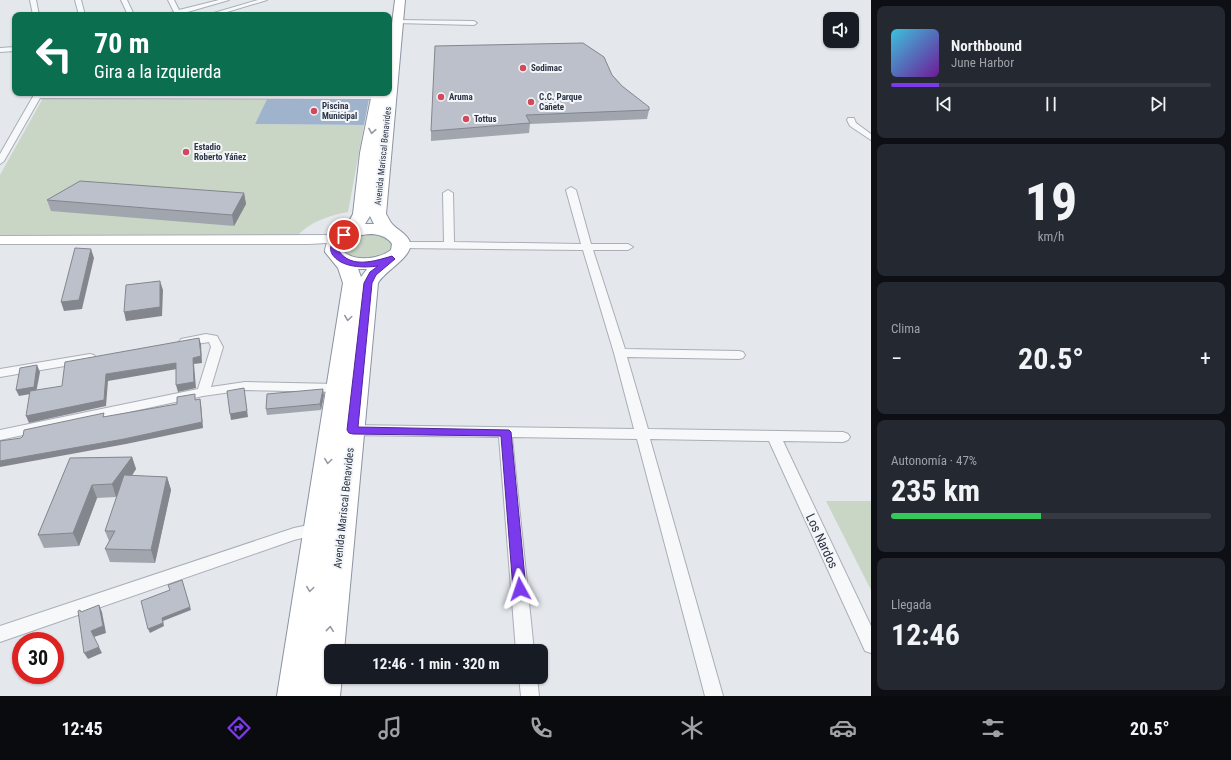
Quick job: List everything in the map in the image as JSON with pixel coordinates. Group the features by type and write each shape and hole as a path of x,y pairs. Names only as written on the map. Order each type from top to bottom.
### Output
{"highway":[{"name":"Avenida Mariscal Benavides","path":"392,0 392,52"},
{"name":"Avenida Mariscal Benavides","path":"393,25 400,0"},
{"name":"Avenida Mariscal Benavides","path":"323,696 342,430 338,388 353,283 352,274 347,266 339,245 361,215 368,152 382,96"},
{"name":"Avenida Mariscal Benavides","path":"294,696 318,529 342,430 368,283 372,274 396,246 377,214 382,96"},
{"path":"370,229 383,230 396,246 381,263 369,265 346,261 339,245 356,230 370,229"}],"street":[{"path":"33,0 35,12"},
{"path":"78,0 81,12"},
{"path":"124,0 130,12"},
{"path":"193,2 206,0"},
{"path":"175,3 177,12 226,0"},
{"path":"221,12 264,0"},
{"path":"393,25 474,23"},
{"path":"0,50 12,49"},
{"path":"0,161 37,96"},
{"path":"851,120 853,124 871,138"},
{"path":"571,190 620,353 714,696"},
{"path":"448,194 449,246"},
{"path":"0,240 309,240 339,245"},
{"path":"0,249 299,250 339,245"},
{"path":"396,246 628,246"},
{"path":"176,343 206,338 213,339 216,342 217,347 203,392"},
{"path":"620,353 739,354"},
{"path":"0,373 99,356"},
{"path":"0,435 203,392 245,386 338,388"},
{"path":"342,430 843,438"},
{"path":"505,432 524,644"},
{"name":"Los Nardos","path":"774,436 871,645"},
{"path":"0,634 294,534 318,529"},
{"path":"529,684 530,696"}],"green space":[{"name":"Estadio Roberto Yáñez","path":"43,98 267,99 255,124 364,125 348,212 320,220 308,226 297,236 0,236 0,175"},
{"path":"369,232 384,235 393,242 392,251 374,259 360,259 348,255 343,251 344,242 348,238"},
{"path":"826,501 871,501 871,590"}],"water":[{"name":"Piscina Municipal","path":"267,99 369,99 364,125 255,124"}],"building":[{"name":"C.C. Parque Cañete","path":"583,43 604,57 612,75 622,86 649,107 649,110 526,115 530,123 431,131 435,46"},
{"path":"80,181 244,193 232,215 47,200"},
{"path":"75,248 91,249 79,300 61,302"},
{"path":"160,281 160,307 124,312 126,285"},
{"path":"199,338 201,356 193,358 194,382 176,385 176,363 106,374 104,400 26,416 30,391 62,386 65,362"},
{"path":"37,365 34,387 16,390 20,368"},
{"path":"244,388 247,411 230,414 227,391"},
{"path":"323,389 320,404 266,409 267,394"},
{"path":"195,394 195,400 200,399 202,422 124,439 0,461 0,441 21,438 24,430 104,413 103,417 177,404 177,397"},
{"path":"132,457 112,484 92,485 73,533 38,535 70,458"},
{"path":"124,475 167,477 151,550 105,549 115,531 105,531"},
{"path":"182,580 190,607 162,618 163,623 148,629 141,601 170,590 168,585"},
{"path":"99,605 103,626 91,631 99,647 84,653 78,611 80,610 81,612"}],"place":[{"name":"Sodimac","path":"523,68"},
{"name":"Aruma","path":"441,97"},
{"name":"C.C. Parque Cañete","path":"531,102"},
{"name":"Piscina Municipal","path":"314,111"},
{"name":"Tottus","path":"466,119"},
{"name":"Estadio Roberto Yáñez","path":"186,152"}],"route":[{"path":"344,235 338,239 335,245 335,251 338,256 346,261 369,265 392,259 372,274 368,283 353,430 505,432 520,589"}]}
